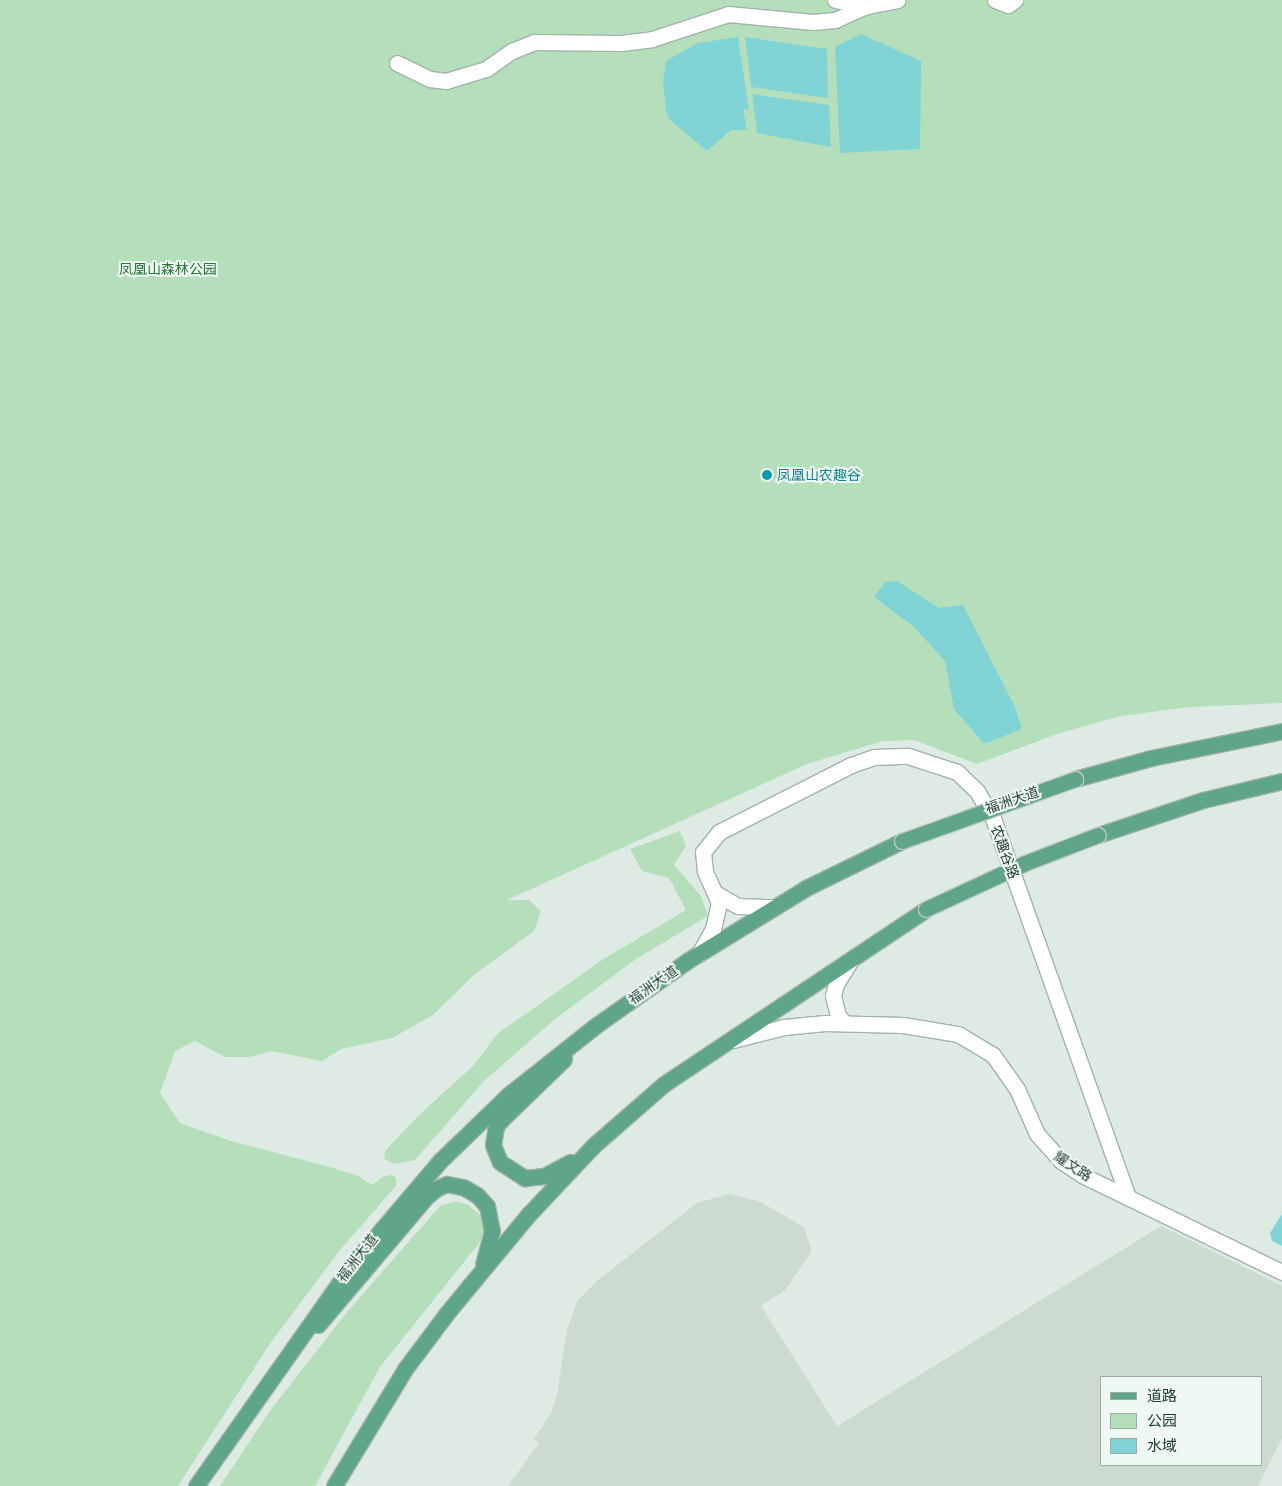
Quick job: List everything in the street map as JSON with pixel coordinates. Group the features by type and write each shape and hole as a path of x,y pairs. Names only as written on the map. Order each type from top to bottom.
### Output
{"main road":[{"name":"福洲大道","path":"196,1486 354,1262 440,1161 507,1096 598,1024 698,954 772,907 902,842 1075,779 1150,758 1282,731"},
{"path":"334,1486 405,1369 480,1272 529,1214 593,1146 664,1084 733,1040 926,910 1025,863 1098,835 1203,800 1282,781"},
{"path":"593,1146 555,1172 525,1178 500,1162 495,1154 493,1136 502,1119 598,1024"},
{"path":"269,1380 437,1188 447,1184 463,1187 477,1195 487,1206 492,1231 480,1272"}],"street":[{"path":"834,0 867,6"},
{"path":"397,63 430,79 446,81 486,69 512,51 534,42 621,43 652,39 728,14 814,22 835,20 867,6 897,0"},
{"path":"994,0 1008,5 1014,0"},
{"name":"农趣谷路","path":"717,894 702,861 703,852 712,837 851,765 874,757 908,756 957,772 977,790 994,821 1127,1196"},
{"path":"698,954 716,920 717,894 738,906 772,907"},
{"path":"845,1024 838,1016 833,996 836,984 851,960"},
{"name":"耀文路","path":"733,1040 798,1025 845,1024 937,1028 977,1042 994,1055 1006,1070 1048,1150 1084,1176 1282,1272"}],"shaded area":[{"path":"728,1194 759,1201 804,1227 812,1251 785,1290 761,1306 837,1426 1161,1226 1282,1286 1282,1438 1258,1486 508,1486 539,1443 534,1439 551,1413 557,1395 567,1329 578,1300 598,1280 697,1203"}],"green space":[{"name":"凤凰山农趣谷","path":"0,0 1282,0 1282,703 1190,707 1121,716 1057,734 977,764 914,740 883,741 807,764 507,900 529,900 541,911 534,931 474,975 433,1015 392,1038 341,1049 322,1061 271,1051 250,1057 225,1057 195,1041 175,1051 160,1093 180,1123 228,1140 358,1176 373,1185 382,1177 392,1175 396,1178 396,1186 340,1250 269,1345 178,1486 0,1486"},
{"path":"680,831 686,846 674,865 701,896 708,916 636,959 554,1020 484,1081 415,1160 395,1164 384,1159 385,1151 418,1116 474,1065 497,1034 605,958 686,910 669,878 642,871 630,849"},
{"path":"456,1201 468,1205 480,1215 484,1229 480,1242 380,1367 315,1486 220,1486 269,1412 347,1312 440,1206"}],"water":[{"path":"861,34 921,61 920,149 840,153 835,47"},
{"path":"738,37 749,110 743,109 747,130 731,130 707,151 670,120 666,110 663,81 666,61 698,43"},
{"path":"745,37 827,49 828,98 751,87"},
{"path":"752,94 829,105 831,147 757,133"},
{"path":"897,581 939,608 963,605 1015,707 1022,729 984,744 954,709 945,661 914,627 874,597 885,582"},
{"path":"1282,1214 1282,1246 1272,1241 1270,1233"}],"place":[{"name":"凤凰山农趣谷","path":"767,475"}],"park label":[{"name":"凤凰山森林公园","path":"168,269"}]}
